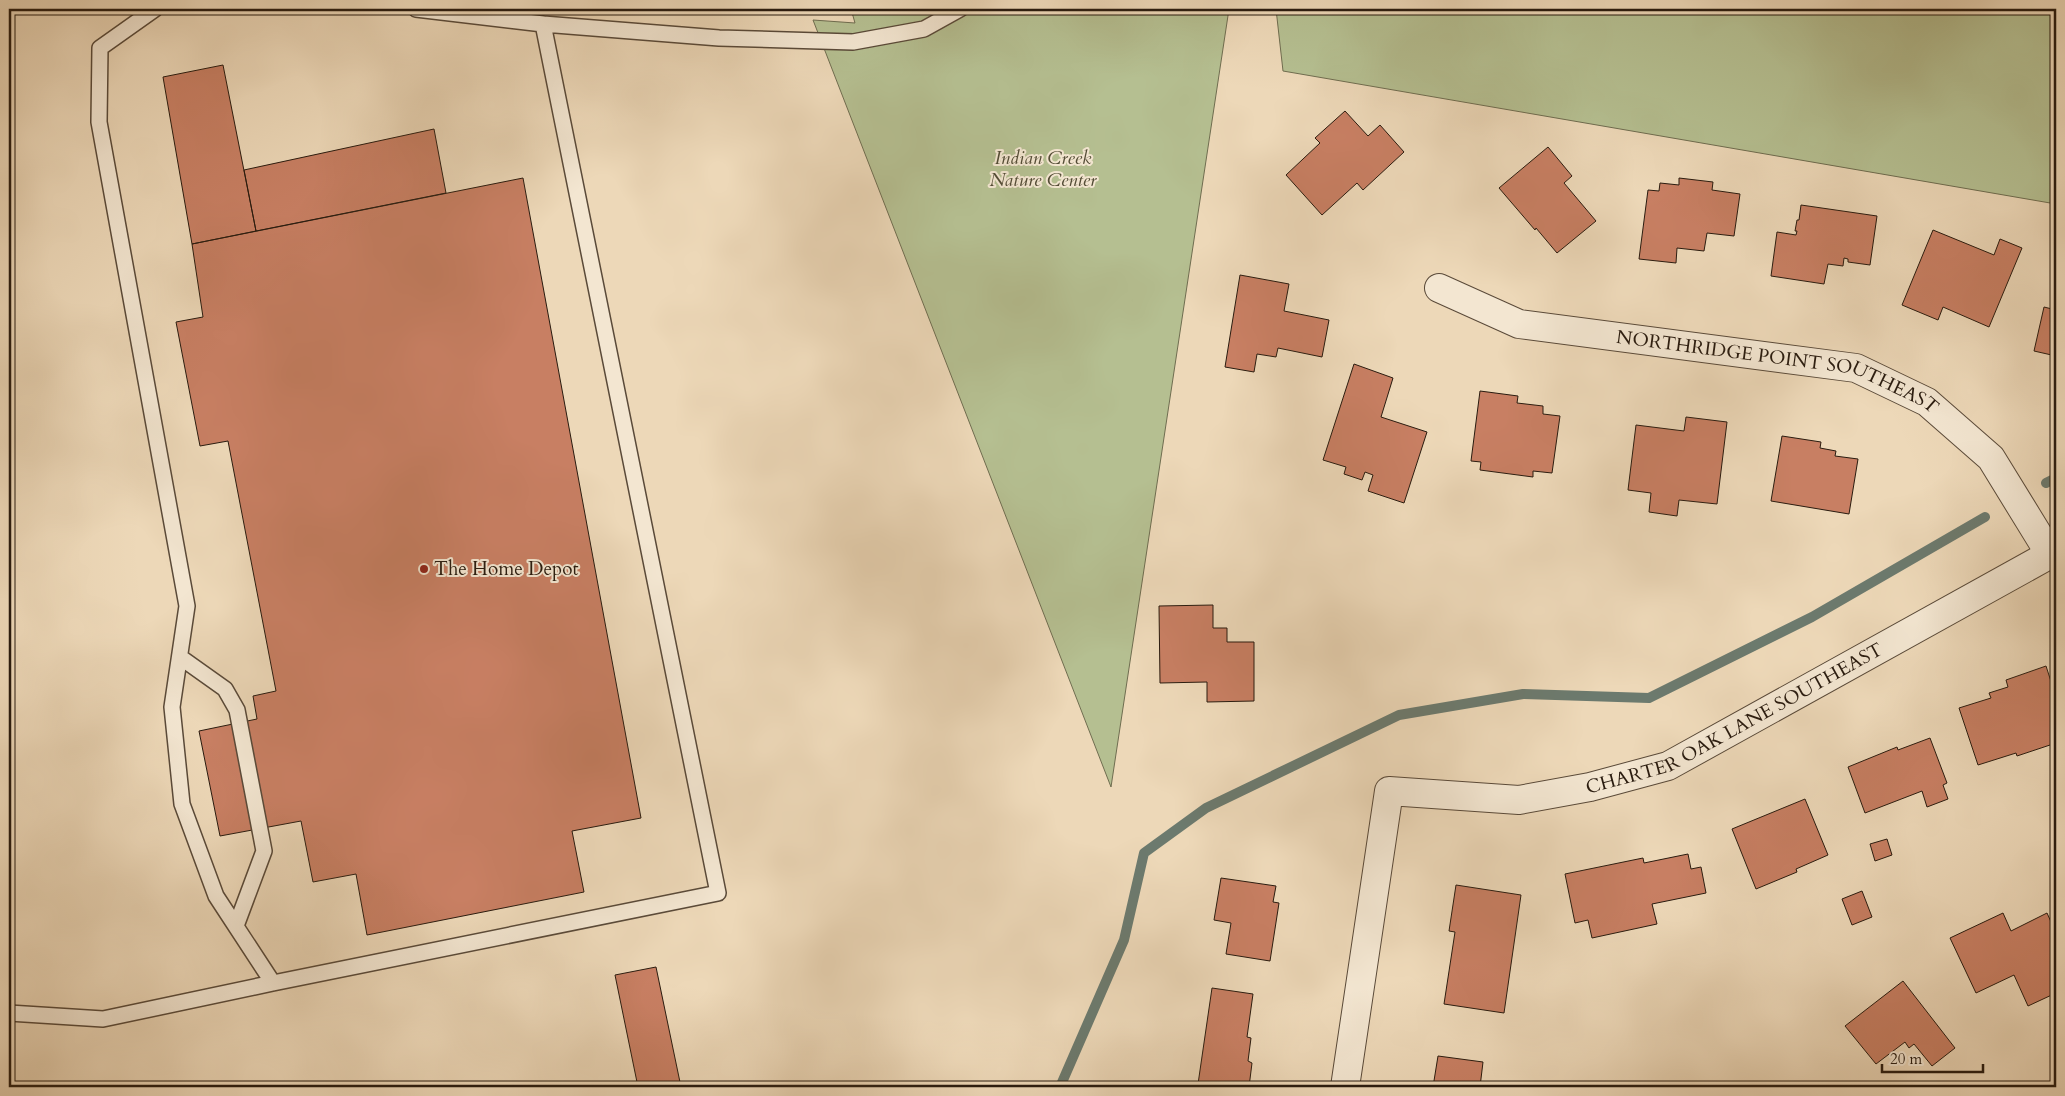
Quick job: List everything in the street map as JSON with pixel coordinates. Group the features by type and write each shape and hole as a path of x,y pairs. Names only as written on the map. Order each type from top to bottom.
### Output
{"street":[{"name":"NORTHRIDGE POINT SOUTHEAST","path":"1439,288 1519,324 1856,368 1927,402 1991,458 2053,552"},
{"name":"CHARTER OAK LANE SOUTHEAST","path":"1345,1087 1390,791 1519,800 1590,787 1668,766 2053,552"}],"lane":[{"path":"155,9 100,48 99,122 187,606 172,707 182,804 216,896 273,983"},
{"path":"416,9 543,24 719,38 853,42 924,29 960,9"},
{"path":"9,1012 104,1019 718,893 543,24"},
{"path":"180,657 225,689 237,710 264,851 236,926"}],"green space":[{"name":"Indian Creek Nature Center","path":"851,9 1229,9 1111,787 813,20 855,23"},
{"path":"1276,9 2056,9 2056,204 1283,71"}],"building":[{"path":"223,65 256,231 192,244 163,77"},
{"path":"1345,111 1368,136 1380,125 1404,152 1363,190 1357,183 1322,215 1286,175 1320,143 1315,138"},
{"path":"434,129 446,193 256,231 244,170"},
{"path":"1548,147 1572,176 1564,183 1596,221 1557,253 1499,188"},
{"name":"The Home Depot","path":"523,178 641,818 572,831 584,892 367,935 356,874 313,882 301,821 220,836 199,731 257,719 253,696 276,691 228,441 200,446 176,322 203,317 192,244"},
{"path":"1679,178 1713,182 1712,190 1740,194 1734,236 1707,233 1704,251 1677,248 1676,263 1639,259 1648,190 1659,191 1660,183 1679,185"},
{"path":"1801,205 1877,216 1870,265 1848,262 1848,259 1844,258 1843,266 1828,264 1824,284 1771,276 1777,232 1796,235 1797,231 1795,231"},
{"path":"1933,230 1994,255 2000,239 2022,248 1989,327 1943,307 1938,320 1902,305"},
{"path":"1240,275 1289,284 1284,311 1329,320 1322,357 1278,348 1276,357 1257,354 1254,372 1225,367"},
{"path":"2044,307 2056,310 2056,356 2034,351"},
{"path":"1354,364 1393,378 1381,417 1427,432 1404,503 1368,491 1373,475 1365,472 1362,480 1344,474 1346,467 1323,460"},
{"path":"1480,391 1518,396 1517,403 1543,406 1543,414 1560,416 1552,473 1533,471 1533,477 1480,470 1481,462 1471,461"},
{"path":"1686,417 1727,422 1717,504 1679,500 1677,516 1649,512 1651,493 1628,490 1636,425 1684,431"},
{"path":"1782,436 1821,442 1820,448 1836,451 1835,456 1858,459 1849,514 1771,501"},
{"path":"1213,605 1213,628 1227,628 1227,642 1254,642 1254,701 1207,702 1207,682 1160,683 1159,606"},
{"path":"2046,666 2056,697 2056,743 2017,756 2016,753 1978,765 1959,708 1991,698 1989,693 2008,687 2006,680"},
{"path":"1930,738 1947,783 1943,785 1948,799 1927,807 1922,791 1865,813 1848,767 1897,747 1898,750"},
{"path":"1805,799 1828,855 1796,869 1797,872 1756,889 1732,829"},
{"path":"1887,839 1892,855 1875,861 1870,844"},
{"path":"1688,854 1691,869 1701,867 1706,893 1652,904 1657,924 1592,938 1588,920 1575,923 1565,874 1643,858 1644,863"},
{"path":"1221,878 1276,886 1273,902 1279,903 1270,961 1226,954 1231,923 1214,920"},
{"path":"1456,885 1521,895 1504,1013 1444,1004 1455,932 1449,931"},
{"path":"1862,891 1872,917 1852,925 1842,899"},
{"path":"2003,913 2011,931 2047,913 2056,933 2056,993 2028,1006 2014,975 1976,993 1950,938"},
{"path":"656,967 681,1087 638,1087 615,975"},
{"path":"1903,981 1955,1048 1932,1066 1914,1044 1909,1048 1905,1042 1876,1064 1845,1026"},
{"path":"1212,988 1253,994 1247,1037 1251,1038 1248,1061 1252,1063 1249,1087 1218,1087 1198,1084"},
{"path":"1438,1056 1483,1062 1480,1087 1433,1087"}],"waterway":[{"path":"2046,483 2056,478"},
{"path":"1060,1087 1124,940 1144,853 1206,808 1399,715 1523,694 1649,698 1812,617 1985,517"}],"place":[{"name":"The Home Depot","path":"424,569"}]}
